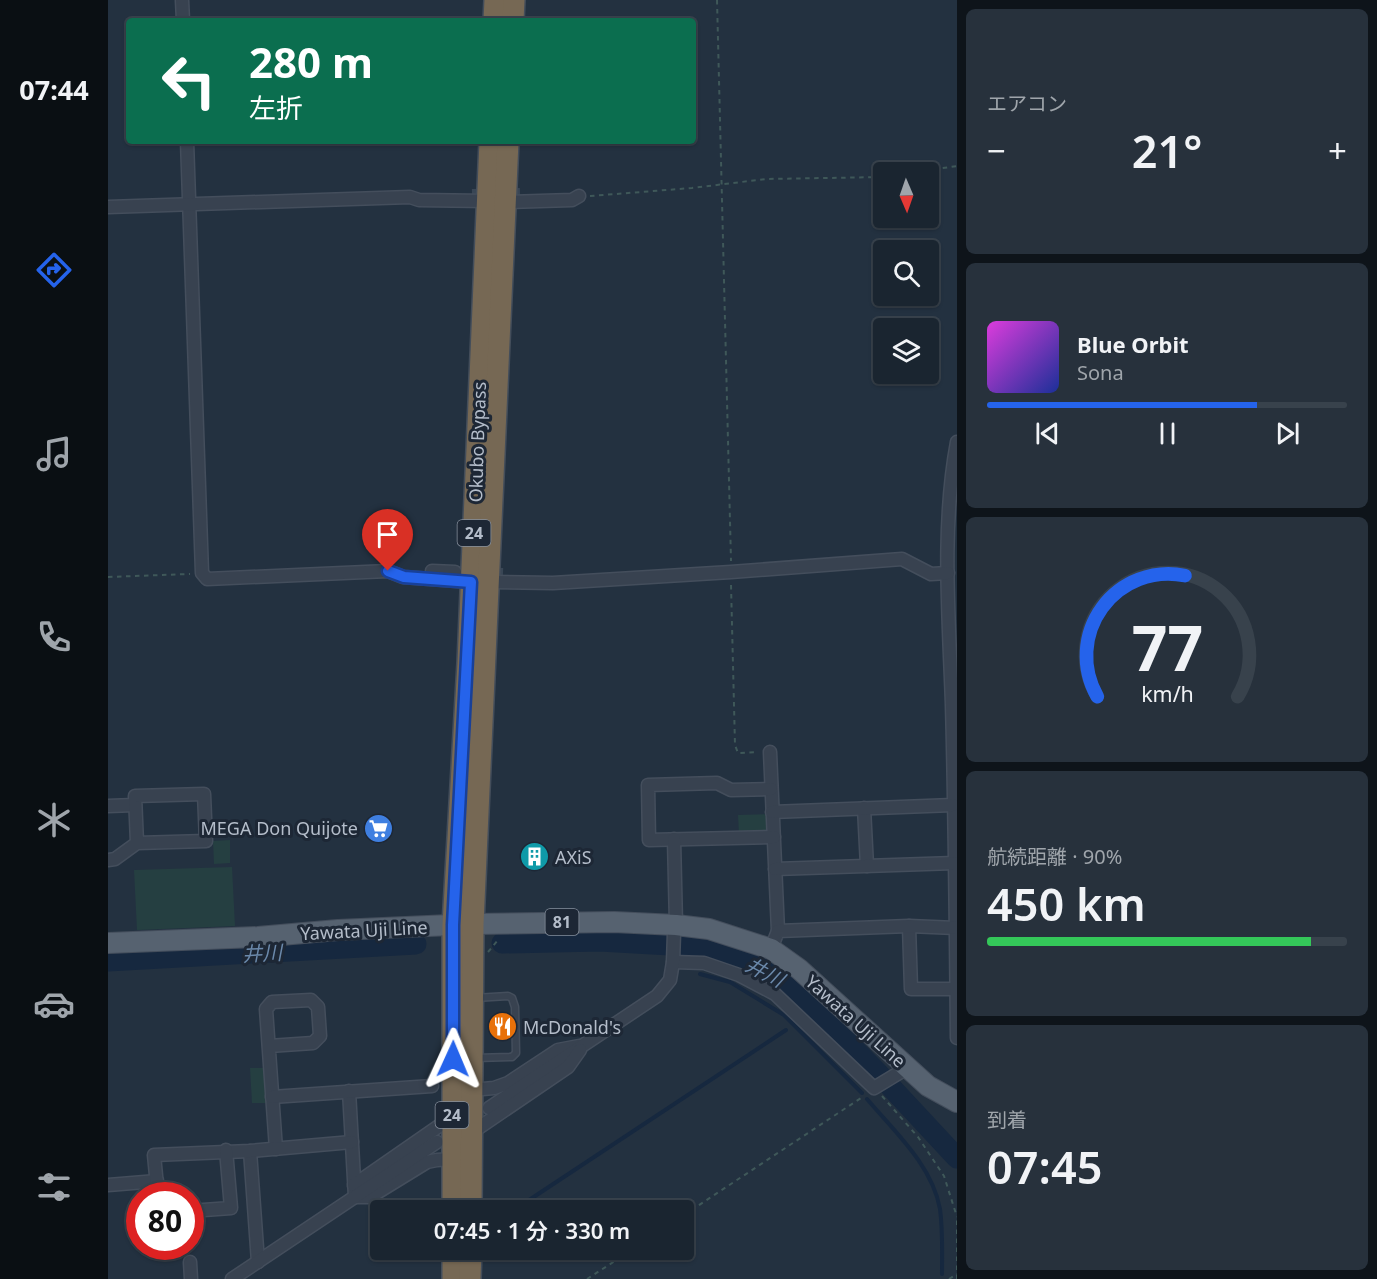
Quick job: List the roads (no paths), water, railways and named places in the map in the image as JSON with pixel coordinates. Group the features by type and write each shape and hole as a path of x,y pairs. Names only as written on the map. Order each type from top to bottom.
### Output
{"highway":[{"path":"494,18 495,0"},
{"path":"513,18 514,0"},
{"name":"Okubo Bypass","path":"453,1200 452,1117 480,577 496,198 490,144"},
{"name":"Okubo Bypass","path":"496,198 507,144"},
{"name":"Okubo Bypass","path":"463,924 472,998 471,1200"},
{"path":"453,1260 453,1279"},
{"path":"470,1279 471,1260"}],"main road":[{"name":"Yawata Uji Line","path":"108,943 258,937 338,930 463,924 614,922 675,929 709,929 774,940 799,969 902,1072 957,1102"}],"street":[{"path":"182,0 183,18"},
{"path":"187,144 202,573 207,579 388,571 553,582 731,573 902,559 931,574 948,573"},
{"path":"108,207 190,206 410,196 419,200 496,198 572,200 579,196"},
{"path":"957,442 951,478 948,573 957,1038"},
{"path":"388,571 404,577 560,576 566,580"},
{"path":"770,752 775,869 774,940 909,927 956,928"},
{"path":"771,789 731,790 717,783 648,785 649,840 774,837"},
{"path":"108,860 115,859 137,843 206,841 204,794 135,796 137,843"},
{"path":"108,806 135,805"},
{"path":"772,812 953,806"},
{"path":"864,808 867,866"},
{"path":"489,1108 657,996 670,980 675,929 674,839"},
{"path":"775,869 955,863"},
{"path":"909,927 911,990 957,989"},
{"path":"673,962 704,963 739,975 775,994 874,1088 902,1072"},
{"path":"269,1046 313,1043 320,1036 318,1007 311,1000 272,1002 266,1009 276,1149"},
{"path":"471,1090 494,1088 508,1083 558,1050 584,1044"},
{"path":"471,1133 568,1067 584,1044"},
{"path":"272,1096 432,1086"},
{"path":"349,1091 355,1191"},
{"path":"232,1279 355,1191 452,1117"},
{"path":"108,1185 157,1181 154,1155 226,1150 250,1151 352,1142"},
{"path":"355,1191 437,1142"},
{"path":"204,1210 231,1208 226,1150"},
{"path":"250,1151 258,1262"},
{"path":"355,1191 370,1197 427,1162 453,1159"},
{"path":"190,1262 190,1279"}],"lane":[{"path":"471,1058 509,1058 514,1057 516,1053 513,998 510,996 472,998"}],"waterway":[{"name":"井川","path":"502,943 600,941 688,946 739,958 784,978 877,1072 957,1158"},
{"name":"井川","path":"108,961 416,944"},
{"path":"700,974 730,982 784,1015 862,1093"},
{"path":"529,1200 786,1030"},
{"path":"867,1099 921,1163 936,1193 941,1217 942,1274"}],"tunnel":[{"path":"472,195 520,194"},
{"path":"455,572 505,574"}],"place":[{"name":"MEGA Don Quijote","path":"379,828"},
{"name":"AXiS","path":"534,857"},
{"name":"McDonald's","path":"502,1027"}]}
